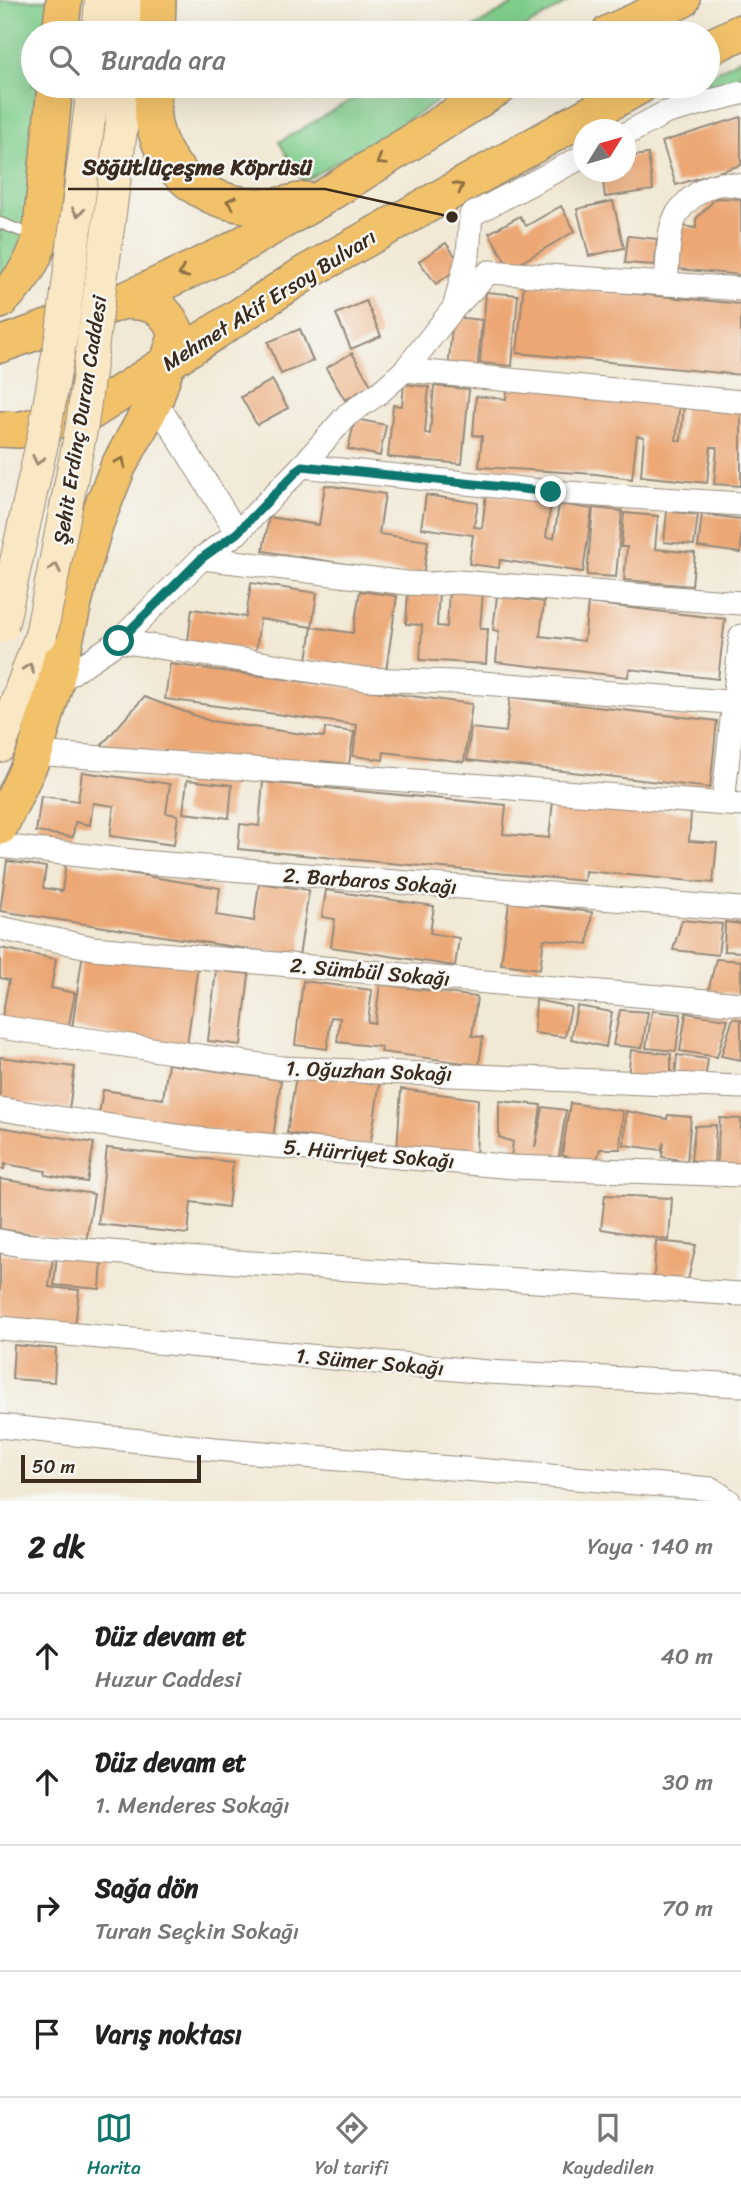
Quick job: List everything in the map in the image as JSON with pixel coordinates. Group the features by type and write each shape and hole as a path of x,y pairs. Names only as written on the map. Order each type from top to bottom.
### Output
{"main road":[{"path":"61,21 64,0"},
{"path":"99,21 101,0"},
{"path":"127,21 128,0"},
{"path":"158,21 159,0"},
{"path":"636,21 682,0"},
{"path":"720,42 741,32"},
{"path":"0,301 27,272 38,245 54,98"},
{"name":"Şehit Erdinç Duran Caddesi","path":"1,629 44,434 62,332 92,98"},
{"name":"Şehit Erdinç Duran Caddesi","path":"0,746 41,635 82,425 121,130 122,98"},
{"path":"154,98 153,121 161,147 176,169 193,186 213,198 235,204 268,206 322,198"},
{"path":"0,345 123,301 231,251 322,198 482,98"},
{"name":"Mehmet Akif Ersoy Bulvarı","path":"0,429 18,430 92,412 309,271 619,98"},
{"path":"0,827 34,753 55,684 96,524 118,467 155,400 177,334 169,315 148,302 123,301"}],"street":[{"path":"636,128 665,113 741,93"},
{"path":"454,308 468,255 471,215 573,161"},
{"path":"666,284 673,223 680,210 708,188 719,184 741,186"},
{"path":"55,684 119,641 202,558 237,533 347,415 379,393 405,370 454,308 489,272 741,289"},
{"path":"405,370 741,402"},
{"path":"155,400 237,533"},
{"path":"302,466 551,492 741,504"},
{"path":"202,558 406,583 458,582 741,603"},
{"path":"34,753 732,804 741,636"},
{"path":"119,641 365,679 482,683 737,702"},
{"name":"2. Barbaros Sokağı","path":"0,846 182,866 741,909"},
{"name":"2. Sümbül Sokağı","path":"0,928 93,948 741,1004"},
{"name":"1. Oğuzhan Sokağı","path":"0,1027 282,1068 741,1087"},
{"name":"5. Hürriyet Sokağı","path":"0,1109 197,1139 513,1167 741,1175"},
{"path":"0,1241 21,1245 236,1262 741,1294"},
{"name":"1. Sümer Sokağı","path":"0,1328 488,1372 741,1385"},
{"path":"0,1426 215,1449 712,1489 729,1501"}],"lane":[{"path":"0,223 20,230"}],"green space":[{"path":"0,0 54,0 53,21 21,21 21,98 46,98 36,223 11,272 0,278"},
{"path":"520,0 571,0 536,21 484,21"},
{"path":"741,58 741,79 720,85 720,70"},
{"path":"354,98 440,98 434,104 303,182 279,142"}],"building":[{"path":"741,117 741,165 676,185 662,142"},
{"path":"648,154 653,190 605,197 603,182 636,182 636,156"},
{"path":"716,198 741,199 741,275 677,269 681,226 696,228 696,219"},
{"path":"613,201 624,248 589,256 577,209"},
{"path":"561,206 575,231 510,269 489,233 520,216 526,226"},
{"path":"628,236 657,239 655,265 625,263"},
{"path":"446,243 462,266 436,284 419,261"},
{"path":"524,283 741,304 741,375 517,353"},
{"path":"486,292 518,295 512,366 480,363"},
{"path":"366,301 381,336 351,349 336,314"},
{"path":"453,317 482,320 477,372 448,370"},
{"path":"300,329 313,361 281,374 268,342"},
{"path":"352,353 371,385 345,400 326,368"},
{"path":"272,380 288,408 257,425 241,397"},
{"path":"404,384 429,387 425,433 430,434 434,386 469,389 462,464 388,457 393,405 402,406"},
{"path":"508,384 680,400 676,440 681,441 684,404 741,408 741,486 714,484 717,447 711,447 707,483 641,476 644,437 637,436 632,479 596,474 479,467 482,436 473,435 476,396 506,399"},
{"path":"355,419 386,425 380,456 348,449"},
{"path":"325,485 385,494 379,534 428,541 423,576 263,551 269,517 319,525"},
{"path":"486,494 551,504 546,537 554,538 559,504 592,509 583,572 500,560 499,568 469,564 473,535 421,528 426,495 478,503 474,527 482,528"},
{"path":"593,508 622,511 616,577 587,575"},
{"path":"667,511 698,515 694,545 664,542"},
{"path":"624,513 658,516 655,549 695,553 692,586 624,580 627,547 621,547"},
{"path":"702,514 741,519 741,553 698,547"},
{"path":"251,583 317,593 312,627 260,619 256,651 188,641 192,609 246,617"},
{"path":"408,590 439,592 437,626 447,627 449,590 483,592 480,629 488,629 486,664 420,660 422,625 406,624"},
{"path":"360,591 397,596 386,671 307,660 312,627 353,633"},
{"path":"497,596 544,602 540,636 584,641 588,603 725,619 718,679 629,669 628,677 496,662 499,631 493,630"},
{"path":"170,664 472,704 464,762 384,752 383,760 353,756 357,725 165,699"},
{"path":"144,697 210,721 324,737 325,728 354,732 349,764 321,761 319,770 101,746"},
{"path":"510,697 717,721 710,788 467,760 471,728 506,732"},
{"path":"82,772 170,784 166,813 178,815 174,845 110,836 114,806 93,803 90,825 75,822 73,837 36,832 41,796 78,801"},
{"path":"187,780 232,785 229,818 183,813"},
{"path":"263,782 506,805 503,834 549,838 553,800 691,813 689,841 717,843 713,883 585,871 584,881 238,849 240,824 259,826"},
{"path":"7,861 46,867 43,888 62,891 66,863 220,888 216,915 254,921 259,883 309,890 299,957 0,911"},
{"path":"326,890 434,906 430,933 459,938 455,966 331,947 335,919 322,917"},
{"path":"509,902 592,912 588,944 544,939 540,969 501,964"},
{"path":"682,920 722,924 718,955 673,950"},
{"path":"725,922 741,924 741,952 724,951"},
{"path":"0,948 56,959 51,988 75,993 67,1035 1,1022 9,980 0,978"},
{"path":"83,952 198,965 187,1045 72,1028"},
{"path":"716,959 741,961 741,993 708,992"},
{"path":"216,970 249,974 241,1045 208,1041"},
{"path":"303,981 372,990 368,1022 375,1023 380,984 477,997 472,1036 483,1037 479,1065 381,1052 382,1047 337,1042 340,1018 331,1017 327,1049 295,1045"},
{"path":"536,1000 571,1007 565,1037 534,1033"},
{"path":"577,1006 612,1012 606,1047 571,1039"},
{"path":"620,1010 648,1012 642,1048 613,1045"},
{"path":"652,1011 681,1014 676,1051 646,1048"},
{"path":"686,1013 728,1019 717,1057 680,1051"},
{"path":"733,1018 741,1020 741,1060 721,1056"},
{"path":"631,1050 671,1054 671,1081 628,1077"},
{"path":"677,1055 708,1059 705,1080 675,1078"},
{"path":"0,1057 75,1067 69,1109 0,1099"},
{"path":"168,1064 281,1080 273,1139 99,1114 103,1090 163,1099"},
{"path":"296,1075 380,1081 370,1147 287,1133"},
{"path":"401,1089 478,1099 476,1159 397,1151"},
{"path":"499,1101 541,1105 535,1148 543,1107 566,1110 558,1164 511,1158 513,1142 499,1137"},
{"path":"570,1103 623,1111 620,1149 600,1149 595,1166 562,1155"},
{"path":"626,1111 667,1119 668,1115 691,1117 687,1161 662,1157 664,1142 661,1150 624,1145"},
{"path":"720,1118 741,1119 741,1169 716,1169"},
{"path":"716,1125 714,1165 691,1160 695,1126"},
{"path":"0,1127 94,1143 87,1182 45,1175 46,1171 5,1164 4,1169 0,1169"},
{"path":"107,1148 233,1162 228,1207 191,1202 188,1234 98,1224"},
{"path":"0,1179 94,1194 86,1242 0,1229"},
{"path":"605,1195 672,1198 669,1240 601,1229"},
{"path":"656,1241 696,1245 688,1280 654,1277"},
{"path":"0,1253 53,1258 49,1287 79,1290 75,1326 0,1318"},
{"path":"57,1254 102,1258 100,1289 54,1285"},
{"path":"14,1345 56,1349 54,1382 12,1379"}],"place":[{"name":"Söğütlüçeşme Köprüsü","path":"452,217"}],"route":[{"path":"119,641 202,558 237,533 302,466 551,492"}]}
